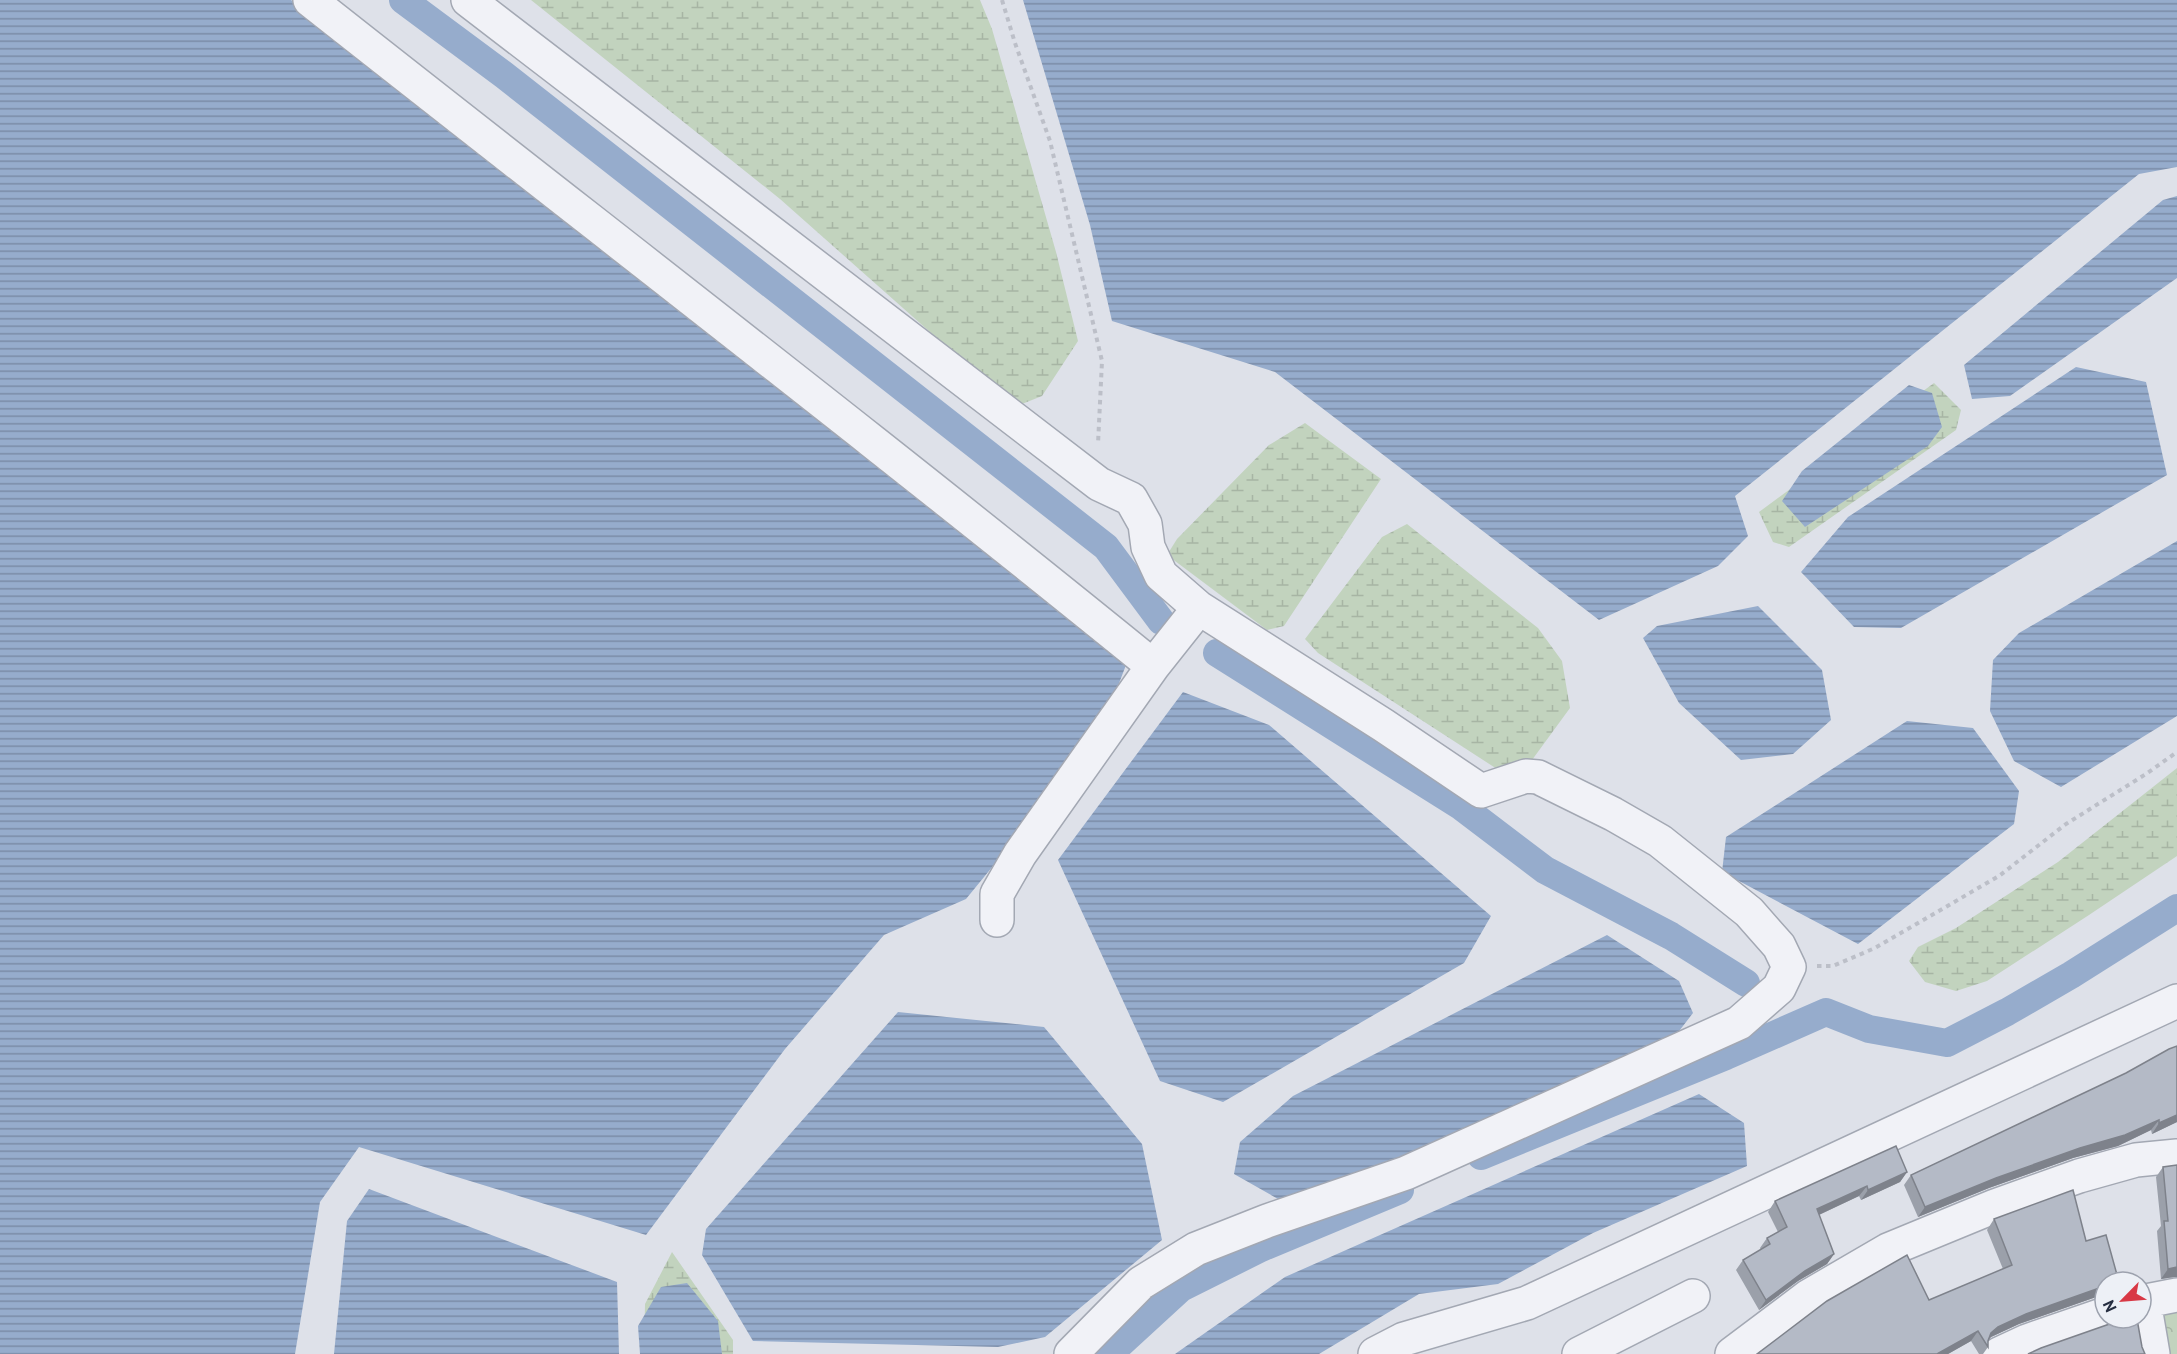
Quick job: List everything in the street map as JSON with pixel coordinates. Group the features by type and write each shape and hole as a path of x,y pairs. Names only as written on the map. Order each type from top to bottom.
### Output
{"street":[{"path":"310,0 635,257 955,505 1153,666"},
{"path":"468,0 1099,484 1131,499 1145,524 1148,547 1161,575 1199,608 1383,725 1481,791 1526,776 1538,777 1660,841 1749,912 1779,946 1789,967 1779,988 1739,1023 1406,1173 1267,1221 1196,1249 1141,1283 1071,1354"},
{"path":"997,920 997,894 1020,854 1153,666 1199,608"},
{"path":"1375,1354 1413,1346 1440,1327 1527,1304 2177,1001"},
{"path":"2079,1176 2177,1131"},
{"path":"1732,1354 1809,1296 1888,1250 1995,1206 2079,1176 2136,1160 2177,1156"},
{"path":"2153,1299 2177,1295"},
{"path":"1579,1354 1693,1296"},
{"path":"1999,1354 2027,1341 2093,1318"},
{"path":"2148,1330 2153,1354"}],"path":[{"path":"1002,0 1050,141 1102,361 1098,428 1099,484"},
{"path":"1789,967 1833,966 1875,948 1999,876 2066,824 2177,752"}],"green space":[{"path":"531,0 980,0 992,29 1056,252 1078,341 1042,396 1017,406 780,199"},
{"path":"1934,383 1961,410 1956,430 1789,547 1773,542 1759,512"},
{"path":"1305,423 1381,479 1284,626 1267,630 1167,555 1177,539 1269,445"},
{"path":"1407,524 1538,628 1562,661 1570,708 1532,760 1497,769 1318,653 1305,639 1382,537"},
{"path":"2177,768 2177,856 1987,981 1956,991 1925,982 1909,961 1918,947 1956,928 2058,862"},
{"path":"672,1252 733,1340 733,1354 644,1354 645,1304"},
{"path":"2177,1308 2177,1354 2164,1354 2156,1310"}],"water":[{"path":"0,0 291,0 1101,617 1131,652 1098,738 966,899 884,935 785,1049 646,1235 359,1147 320,1202 295,1354 0,1354"},
{"path":"1023,0 2177,0 2177,167 2139,174 1735,496 1748,536 1718,566 1599,620 1275,372 1112,321 1090,225"},
{"path":"2177,196 2177,278 2010,396 1972,399 1964,365 2163,200"},
{"path":"2076,367 2146,382 2167,475 1901,628 1854,627 1801,572 1848,517"},
{"path":"1909,385 1932,393 1942,427 1928,446 1805,527 1782,501 1802,471"},
{"path":"2177,541 2177,716 2061,787 2014,761 1990,711 1993,660 2019,633"},
{"path":"1758,606 1822,670 1831,720 1793,754 1741,760 1679,703 1643,638 1657,626"},
{"path":"1183,692 1269,725 1491,916 1464,963 1223,1102 1160,1081 1058,860"},
{"path":"1907,721 1973,728 2019,791 2014,824 1858,944 1722,872 1726,837"},
{"path":"1607,935 1679,981 1693,1013 1673,1039 1331,1189 1278,1199 1234,1174 1240,1142 1293,1096"},
{"path":"898,1012 1044,1027 1142,1144 1162,1240 1045,1337 998,1347 753,1341 702,1255 706,1229"},
{"path":"1699,1094 1744,1123 1747,1166 1593,1233 1498,1284 1419,1294 1319,1354 1175,1354 1285,1277"},
{"path":"369,1189 617,1282 619,1354 334,1354 347,1221"},
{"path":"687,1283 718,1321 722,1354 640,1354 638,1326 661,1287"}],"building":[{"path":"2177,1046 2177,1115 1996,1178 1925,1207 1911,1175 2126,1073"},
{"path":"1896,1146 1907,1172 1868,1190 1867,1186 1817,1209 1834,1254 1805,1271 1766,1300 1743,1260 1770,1244 1767,1238 1787,1227 1775,1201"},
{"path":"2177,1165 2177,1267 2168,1269 2164,1221 2168,1221 2163,1167"},
{"path":"2073,1190 2086,1241 2106,1235 2116,1270 2093,1270 2093,1290 2026,1314 1998,1327 1991,1333 1988,1347 1978,1331 1937,1354 1757,1354 1827,1301 1907,1255 1929,1300 2012,1265 1994,1219"},
{"path":"2093,1330 2139,1330 2145,1354 2028,1354"}],"waterway":[{"path":"403,0 504,75 1106,547 1161,621"},
{"path":"1217,653 1462,807 1545,870 1671,936 1746,983"},
{"path":"1481,1156 1726,1056 1826,1012 1869,1029 1947,1043 2071,975 2177,908"},
{"path":"1109,1354 1181,1288 1261,1248 1400,1190"}]}
